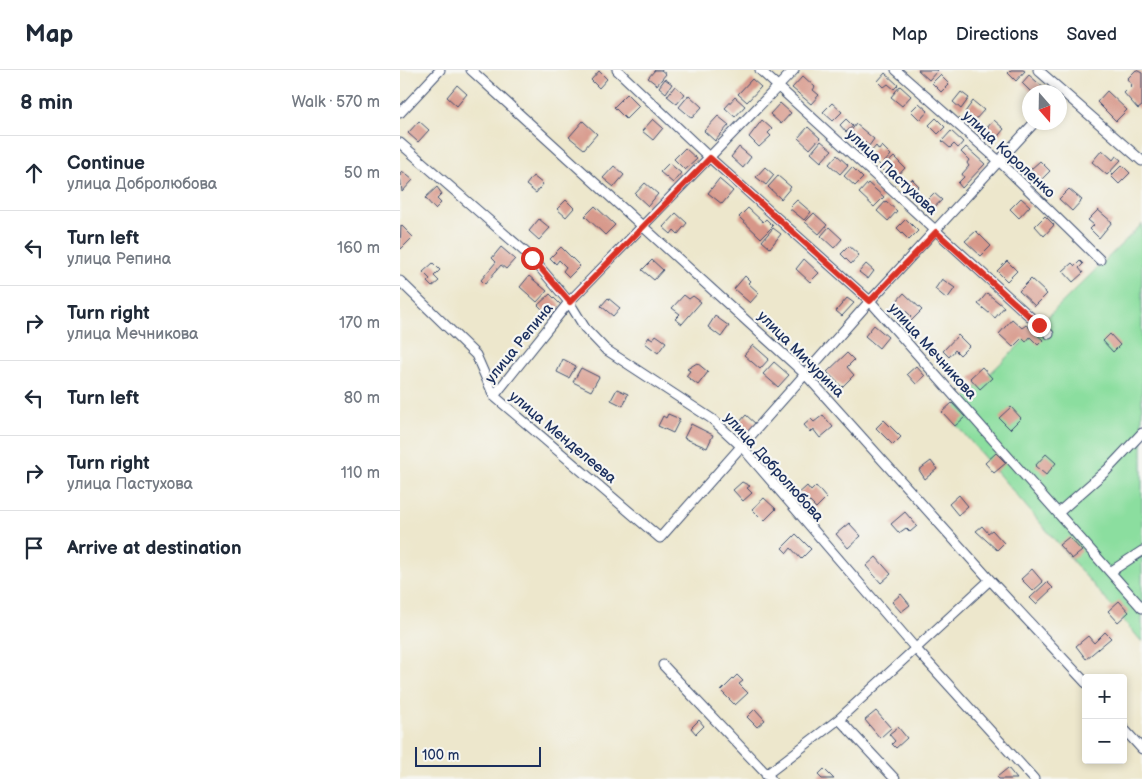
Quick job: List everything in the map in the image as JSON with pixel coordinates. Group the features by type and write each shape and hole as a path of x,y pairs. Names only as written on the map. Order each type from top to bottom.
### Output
{"street":[{"path":"400,113 440,70"},
{"name":"улица Мичурина","path":"471,70 645,226 806,375 990,580 1082,679"},
{"name":"улица Мечникова","path":"617,70 710,158 870,301 1142,608"},
{"name":"улица Пастухова","path":"760,70 1049,334"},
{"name":"улица Репина","path":"494,396 570,302 794,70"},
{"name":"улица Короленко","path":"896,70 999,162 1100,260"},
{"path":"1038,70 1052,85"},
{"path":"1067,99 1142,161"},
{"path":"742,447 870,301 936,232 1028,130"},
{"name":"улица Добролюбова","path":"400,143 532,258 570,302 585,328 605,350 712,419 742,447 916,648 1034,779"},
{"name":"улица Менделеева","path":"400,281 476,355 494,396 660,538 742,447"},
{"path":"1058,513 1107,470 1142,433"},
{"path":"1110,572 1142,551"},
{"path":"663,665 769,777 839,719 990,580"},
{"path":"839,719 895,779"},
{"path":"1127,732 1142,749"}],"green space":[{"path":"1142,224 1142,642 948,415"}],"building":[{"path":"655,70 661,70 666,74 657,85 648,78"},
{"path":"918,70 938,70 929,80"},
{"path":"1011,70 1025,71 1016,81 1008,73"},
{"path":"1136,70 1142,73 1142,106 1138,109 1124,93 1132,85 1127,79"},
{"path":"599,71 607,79 599,88 591,80"},
{"path":"885,73 898,85 894,89 888,84 884,87 878,81"},
{"path":"940,75 949,84 941,92 932,83"},
{"path":"1029,75 1040,85 1024,85 1022,83"},
{"path":"803,76 815,87 813,90 819,95 811,104 792,88"},
{"path":"665,79 672,84 666,93 659,87"},
{"path":"752,79 761,87 747,102 738,94"},
{"path":"457,85 467,94 457,106 447,97"},
{"path":"675,86 685,94 677,104 667,96"},
{"path":"900,86 911,96 902,106 891,97"},
{"path":"1107,91 1127,110 1116,121 1097,102"},
{"path":"961,92 969,98 961,109 953,102"},
{"path":"627,94 639,106 626,119 614,107"},
{"path":"689,95 702,107 692,118 679,107"},
{"path":"735,97 745,106 735,117 725,108"},
{"path":"973,101 984,110 975,120 965,112"},
{"path":"780,103 791,113 781,124 770,114"},
{"path":"832,103 842,112 833,121 823,112"},
{"path":"919,103 928,111 920,120 911,111"},
{"path":"718,116 729,125 715,141 704,131"},
{"path":"936,118 945,127 938,134 929,125"},
{"path":"653,119 663,128 653,140 642,131"},
{"path":"846,119 853,126 846,132 840,125"},
{"path":"762,120 772,129 768,133 771,136 759,147 749,137"},
{"path":"994,120 1004,129 995,140 984,131"},
{"path":"419,121 429,130 418,142 408,133"},
{"path":"583,121 597,134 584,149 569,137"},
{"path":"856,124 874,139 869,146 864,142 861,147 847,136"},
{"path":"808,127 820,138 810,149 798,138"},
{"path":"951,131 963,142 958,148 954,144 950,148 942,141"},
{"path":"821,141 832,150 821,162 811,153"},
{"path":"876,146 879,150 882,146 891,155 881,166 869,154"},
{"path":"739,147 751,157 743,168 731,157"},
{"path":"966,147 985,164 962,188 958,183 964,177 962,174 969,166 967,163 969,160 961,152"},
{"path":"685,148 697,159 685,170 674,159"},
{"path":"1102,150 1113,160 1116,156 1121,160 1107,175 1092,162"},
{"path":"837,155 848,165 840,174 829,164"},
{"path":"894,157 905,168 895,179 886,170 885,172 881,169"},
{"path":"1040,161 1050,171 1040,181 1031,169"},
{"path":"669,163 681,173 673,183 660,172"},
{"path":"1122,165 1130,173 1119,184 1111,176"},
{"path":"614,166 624,175 614,187 603,178"},
{"path":"765,167 774,175 766,185 756,177"},
{"path":"852,167 863,178 855,186 844,176"},
{"path":"402,171 413,180 402,192 400,173"},
{"path":"533,176 543,184 536,193 526,185"},
{"path":"778,176 791,187 781,199 768,187"},
{"path":"719,179 733,191 722,204 708,193"},
{"path":"912,179 919,186 911,193 905,186"},
{"path":"645,183 658,194 648,206 635,194"},
{"path":"868,183 884,197 874,207 859,193"},
{"path":"437,187 442,194 437,199 441,203 435,209 425,198"},
{"path":"1069,189 1082,200 1072,211 1059,199"},
{"path":"934,193 942,200 930,211 923,204"},
{"path":"1021,198 1030,206 1019,218 1010,209"},
{"path":"566,200 574,208 566,217 557,209"},
{"path":"797,200 811,212 804,220 789,208"},
{"path":"886,201 897,211 888,221 877,211"},
{"path":"595,206 615,225 605,235 585,216"},
{"path":"748,208 763,222 766,219 773,226 761,238 739,217"},
{"path":"1098,210 1112,222 1099,238 1090,229 1094,225 1088,220"},
{"path":"676,213 687,223 678,234 674,230 671,234 663,227"},
{"path":"814,213 827,225 819,234 805,222"},
{"path":"1045,216 1054,225 1044,236 1035,226"},
{"path":"539,219 550,228 539,240 529,231"},
{"path":"906,219 918,231 909,240 897,228"},
{"path":"401,225 413,237 401,249 400,247"},
{"path":"829,227 842,239 834,248 821,236"},
{"path":"773,228 781,234 770,248 762,241"},
{"path":"976,231 991,246 981,256 965,241"},
{"path":"849,246 859,255 851,264 841,254"},
{"path":"501,247 515,259 506,269 501,265 485,284 481,280 496,262 492,258"},
{"path":"561,247 580,266 569,277 563,271 566,267 559,260 556,264 550,258"},
{"path":"804,259 819,273 810,282 796,269"},
{"path":"652,260 663,270 654,280 642,270"},
{"path":"1007,261 1017,271 1007,281 997,271"},
{"path":"1080,261 1083,264 1079,268 1083,273 1073,282 1063,271 1072,263 1075,266"},
{"path":"433,263 440,270 434,276 439,281 432,287 427,282 430,279 423,272"},
{"path":"866,264 874,271 868,279 859,272"},
{"path":"529,276 547,291 537,302 520,287"},
{"path":"745,276 750,281 748,283 759,293 750,303 734,289"},
{"path":"942,279 955,288 947,299 935,289"},
{"path":"1031,279 1047,294 1035,306 1019,291"},
{"path":"904,293 922,310 910,322 908,319 911,316 896,302"},
{"path":"987,293 1004,307 995,318 978,304"},
{"path":"550,294 561,305 550,317 538,305"},
{"path":"684,295 689,299 693,296 701,302 682,324 675,319 680,314 672,308"},
{"path":"608,298 620,308 613,316 601,306"},
{"path":"847,298 854,303 842,316 836,311"},
{"path":"715,316 729,326 721,337 708,327"},
{"path":"1012,319 1022,328 1026,325 1043,340 1038,345 1030,337 1026,342 1022,338 1013,347 999,334"},
{"path":"874,325 888,337 879,348 865,336"},
{"path":"1110,334 1120,345 1113,352 1103,341"},
{"path":"656,335 666,342 658,353 645,343 649,337 653,339"},
{"path":"958,335 969,346 960,355 955,350 949,357 943,351"},
{"path":"753,345 769,359 760,369 744,355"},
{"path":"847,353 854,360 847,367 854,375 842,387 827,372"},
{"path":"563,359 576,366 569,378 557,372"},
{"path":"774,362 789,375 778,387 763,374"},
{"path":"697,363 708,372 698,385 686,376 690,371 687,369"},
{"path":"916,366 925,376 916,384 907,374"},
{"path":"982,367 992,378 980,389 970,378"},
{"path":"581,368 599,377 591,391 573,382"},
{"path":"617,389 628,394 623,406 611,400"},
{"path":"952,403 965,417 955,426 942,412"},
{"path":"1011,407 1021,418 1010,429 999,418"},
{"path":"668,414 680,419 673,433 658,426 663,416 666,418"},
{"path":"746,415 757,425 748,434 738,424"},
{"path":"823,415 833,427 820,438 813,429 810,432 804,425 811,419 814,422"},
{"path":"884,420 901,437 893,445 876,428"},
{"path":"691,424 713,435 707,448 684,438"},
{"path":"996,453 1006,463 994,473 985,463"},
{"path":"1046,454 1056,463 1046,475 1035,466"},
{"path":"931,461 937,469 925,479 919,470"},
{"path":"742,482 750,486 747,488 752,493 743,501 733,490"},
{"path":"807,486 811,491 816,486 826,498 816,508 806,498 803,501 797,495"},
{"path":"959,495 968,506 958,515 949,504"},
{"path":"764,498 776,509 764,521 752,509"},
{"path":"905,512 917,526 910,532 906,528 899,533 891,524"},
{"path":"849,523 861,536 848,548 836,534"},
{"path":"982,526 988,533 992,530 1004,543 997,550 976,531"},
{"path":"796,534 811,549 801,559 791,548 787,553 782,548"},
{"path":"1069,537 1082,551 1072,559 1059,545"},
{"path":"876,557 891,574 881,583 866,566"},
{"path":"1032,569 1043,582 1033,591 1021,579"},
{"path":"1047,582 1053,588 1036,604 1030,598"},
{"path":"901,594 910,605 901,612 892,602"},
{"path":"1119,601 1129,612 1118,622 1108,611"},
{"path":"1105,632 1111,638 1086,659 1076,646 1088,636 1094,643"},
{"path":"737,675 743,681 739,684 748,693 735,705 721,691"},
{"path":"755,709 765,720 757,727 747,717"},
{"path":"876,711 891,728 880,738 865,720"},
{"path":"699,720 704,726 696,734 691,728"},
{"path":"898,727 907,738 896,748 892,744 895,741 889,734"},
{"path":"1008,768 1017,779 999,779 997,777"},
{"path":"824,769 834,779 822,779 818,775"}],"route":[{"path":"532,258 570,302 710,158 870,301 936,232 1039,325"}]}
